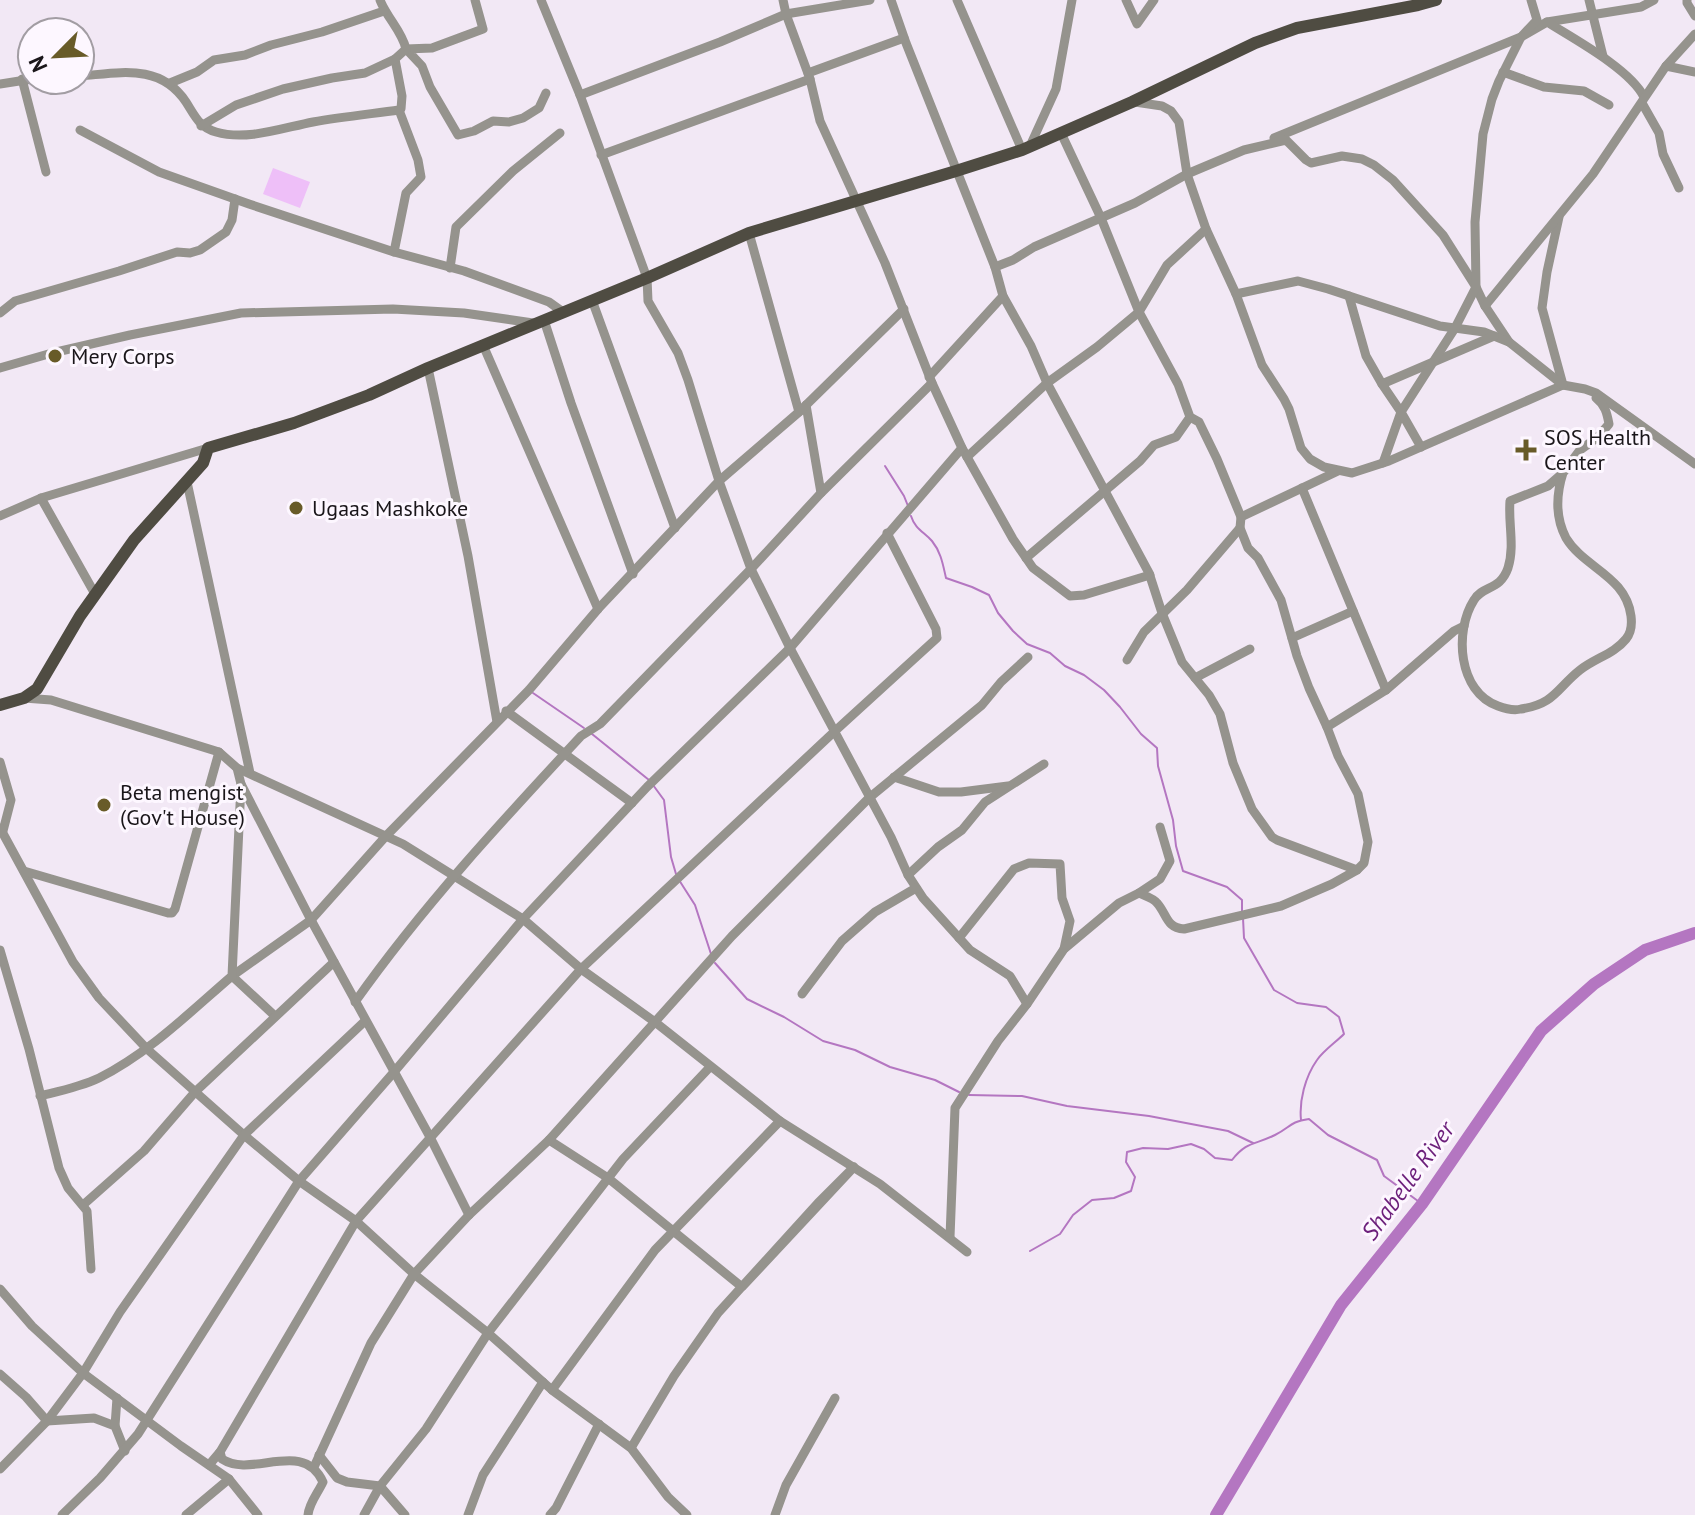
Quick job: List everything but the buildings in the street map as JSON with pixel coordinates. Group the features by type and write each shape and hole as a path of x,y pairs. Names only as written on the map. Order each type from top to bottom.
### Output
{"main road":[{"path":"0,705 24,698 37,689 95,594 134,540 203,463 208,448 294,423 369,395 749,233 1026,148 1255,43 1297,28 1436,0"}],"street":[{"path":"380,0 406,49 422,66 430,87 458,135 493,121 509,122 523,118 539,108 546,93"},
{"path":"201,126 236,105 283,89 365,73 395,59 406,49 432,48 483,29 475,0"},
{"path":"541,0 580,95 647,278 648,301 678,353 688,380 719,481 751,569 916,888 970,950 1010,976 1027,1004"},
{"path":"783,0 809,76 820,121 904,309 930,380 964,452 1013,539 1033,568 1070,596 1084,595 1150,575"},
{"path":"580,95 786,14 870,0"},
{"path":"891,0 995,267 1003,296 1150,575 1182,662 1220,714 1233,763 1252,809 1277,840 1357,870"},
{"path":"957,0 1026,148"},
{"path":"1026,148 1056,89 1072,0"},
{"path":"1126,0 1137,24 1154,0"},
{"path":"1383,463 1401,412 1455,328 1476,287 1475,222 1483,134 1503,72 1521,37 1537,20 1531,0"},
{"path":"1589,0 1603,56"},
{"path":"995,267 1135,203 1187,174 1521,37 1547,22 1641,7 1654,0"},
{"path":"1687,0 1695,16"},
{"path":"170,83 197,72 214,60 245,55 384,11"},
{"path":"1547,22 1603,56 1638,87 1679,188"},
{"path":"1485,306 1593,174 1666,66 1695,34"},
{"path":"601,155 904,38"},
{"path":"394,252 406,193 421,177 418,160 399,110 402,96 395,59"},
{"path":"1666,66 1695,72"},
{"path":"1503,72 1544,87 1584,91 1609,105"},
{"path":"96,75 143,73 170,83 186,101 201,126 232,135 399,110"},
{"path":"30,96 46,172"},
{"path":"1132,102 1162,106 1171,111 1179,122 1187,174 1206,229 1236,294 1262,365 1289,409 1301,448 1310,459 1324,467 1352,473 1383,463 1563,385"},
{"path":"80,130 159,172 394,252 464,271 549,302 563,312"},
{"path":"450,268 456,227 513,171 560,133"},
{"path":"1061,133 1101,218 1139,312 1178,384 1190,417 1199,422 1217,459 1248,548 1258,558 1281,600 1309,688 1358,794 1368,842 1364,863 1357,870 1318,890 1281,906 1184,929 1169,924 1156,902 1139,893"},
{"path":"1244,150 1286,140 1311,163 1342,156 1362,159 1374,165 1404,191 1443,235 1509,342"},
{"path":"0,313 15,301 177,252 200,250 226,232 232,220 235,199"},
{"path":"1560,215 1542,308 1563,385"},
{"path":"62,1515 138,1434 299,1181 523,919 632,803 790,648 887,533 964,452 1139,312 1167,265 1206,229"},
{"path":"749,233 802,408 821,493"},
{"path":"1236,294 1298,281 1440,326 1484,332 1509,342 1563,385 1585,389 1605,399 1695,464"},
{"path":"355,1002 455,875 565,753 581,736 600,724 751,569 930,380 1003,296"},
{"path":"1349,296 1366,356 1421,447"},
{"path":"592,300 675,528"},
{"path":"0,368 117,338 241,313 393,309 540,322 633,574"},
{"path":"40,1096 67,1090 100,1077 147,1049 232,976 311,920 386,836 529,690 598,609 719,481 802,408 904,309"},
{"path":"1382,384 1494,336"},
{"path":"483,345 598,609"},
{"path":"428,368 468,556 497,722"},
{"path":"1563,473 1556,504 1567,540 1612,579 1630,611 1631,625 1629,634 1616,649 1580,670 1555,695 1542,704 1515,710 1492,704 1477,693 1466,671 1463,656 1464,626 1477,596 1498,585 1505,576 1512,554 1510,501 1548,486 1563,473 1580,450 1609,424 1602,403 1585,389"},
{"path":"1026,558 1140,461 1154,445 1176,437 1190,417"},
{"path":"0,516 41,498 208,448"},
{"path":"1127,660 1144,632 1187,590 1240,522 1338,471"},
{"path":"187,482 250,773"},
{"path":"1302,488 1386,690"},
{"path":"1538,491 1556,504"},
{"path":"41,498 95,594"},
{"path":"209,1465 220,1452 356,1221 581,969 937,638 936,629 887,533"},
{"path":"1292,638 1353,611"},
{"path":"1327,727 1386,690 1454,631 1464,626"},
{"path":"1195,678 1250,649"},
{"path":"314,1467 371,1343 414,1274 469,1215 549,1140 732,936 869,798 982,705 1028,657"},
{"path":"24,698 51,700 219,752 237,768 403,844 523,919 581,969 655,1022 780,1121 880,1184 967,1252"},
{"path":"506,711 632,803"},
{"path":"24,871 172,913 219,752"},
{"path":"0,762 11,800 1,829 73,962 99,998 147,1049 244,1135 299,1181 356,1221 552,1390 631,1448 668,1497 687,1515"},
{"path":"908,875 962,830 985,802 1044,764"},
{"path":"237,768 241,784 311,920 430,1137 469,1215"},
{"path":"894,777 939,792 1012,785"},
{"path":"241,784 232,976 275,1016"},
{"path":"0,805 11,800"},
{"path":"950,1237 955,1108 998,1041 1064,949 1119,903 1160,879 1170,861 1160,827"},
{"path":"959,938 1014,869 1029,863 1060,864 1062,898 1070,921 1064,949"},
{"path":"802,994 842,941 875,912 916,888"},
{"path":"0,950 59,1168 68,1188 87,1211 91,1269"},
{"path":"83,1205 144,1151 195,1092 334,962"},
{"path":"0,1469 47,1421 83,1373 120,1312 244,1135 365,1021"},
{"path":"364,1515 380,1486 426,1429 488,1333 623,1159 710,1067"},
{"path":"552,1390 655,1250 780,1121"},
{"path":"549,1140 608,1178 742,1287"},
{"path":"631,1448 718,1313 854,1167"},
{"path":"0,1289 38,1332 83,1373 229,1479 258,1515"},
{"path":"0,1374 47,1421"},
{"path":"468,1515 483,1475 543,1382"},
{"path":"117,1398 115,1426 125,1451"},
{"path":"775,1515 786,1485 835,1398"},
{"path":"47,1421 94,1418 115,1426"},
{"path":"550,1515 599,1424"},
{"path":"220,1452 222,1459 233,1465 283,1460 314,1467 323,1482 309,1507 308,1515"},
{"path":"319,1455 337,1478 380,1486 405,1515"},
{"path":"186,1515 229,1479"}],"shaded area":[{"path":"273,168 310,182 300,208 263,194"}],"waterway":[{"path":"885,466 908,506"},
{"path":"911,516 938,550 946,578 989,595 998,613 1027,644 1050,653 1104,690 1157,748 1158,766 1183,871 1227,887 1242,900 1242,911"},
{"path":"533,693 584,728"},
{"path":"592,734 649,780"},
{"path":"653,785 664,800 676,874"},
{"path":"679,880 695,905 711,954"},
{"path":"1243,918 1244,938 1274,990 1297,1003 1326,1007 1339,1017 1344,1034 1320,1057 1309,1074 1302,1097 1301,1120"},
{"name":"Shabelle River","path":"1216,1515 1341,1305 1422,1204 1541,1031 1594,984 1645,950 1695,933"},
{"path":"715,963 747,999 823,1041 855,1050 890,1067 935,1080 959,1092"},
{"path":"969,1095 1022,1096 1067,1106 1149,1116 1228,1131 1253,1143"},
{"path":"1030,1251 1060,1234 1073,1215 1092,1200 1114,1198 1131,1191 1135,1177 1126,1162 1127,1152 1191,1144 1215,1158 1232,1160 1247,1146 1309,1119 1328,1135 1377,1160 1384,1176 1422,1204"}],"place":[{"name":"Mery Corps","path":"55,356"},
{"name":"SOS Health Center","path":"1526,450"},
{"name":"Ugaas Mashkoke","path":"296,508"},
{"name":"Beta mengist (Gov't House)","path":"104,805"}]}
